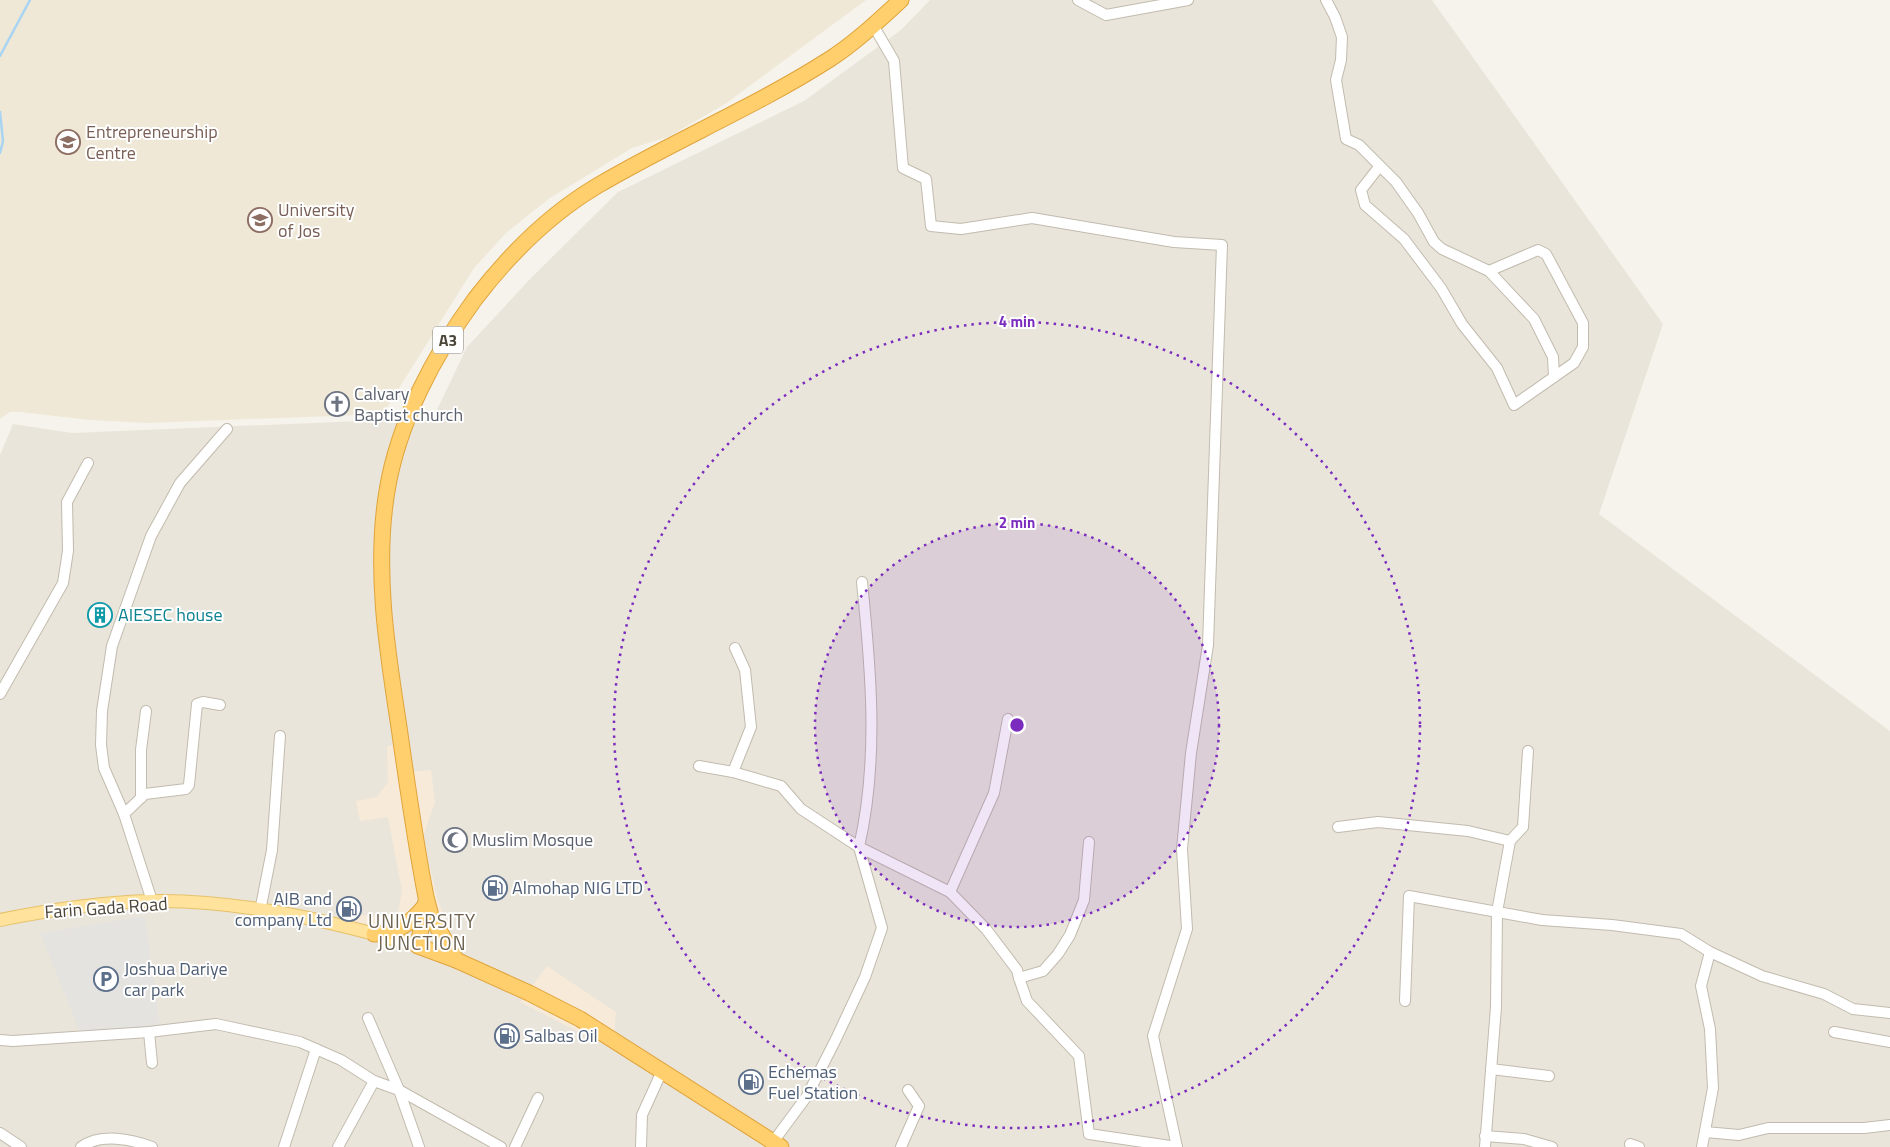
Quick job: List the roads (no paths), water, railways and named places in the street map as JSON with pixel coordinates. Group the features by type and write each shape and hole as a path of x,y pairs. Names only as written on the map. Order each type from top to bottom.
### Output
{"highway":[{"name":"A3","path":"423,948 427,907 388,656 382,559 384,518 393,463 403,430 436,359 462,317 490,279 555,215 594,188 652,155 727,119 831,58 901,0"},
{"name":"A3","path":"427,907 456,960"},
{"path":"374,934 398,930 427,907"},
{"path":"423,948 456,960 559,1008 662,1071 770,1143"}],"main road":[{"name":"Farin Gada Road","path":"0,920 71,908 152,901 260,911 333,923 423,948"}],"street":[{"path":"1078,0 1106,15 1188,0"},
{"path":"1326,0 1335,17 1342,37 1341,60 1336,80 1346,139 1359,145 1379,168 1396,182 1418,213 1434,242 1442,249 1489,271 1540,328 1553,356 1554,377"},
{"path":"699,766 733,772 781,786 801,810 860,846 950,892 986,929 1017,970 1027,1001 1079,1056 1089,1134 1177,1147 1154,1036 1186,929 1182,849 1191,754 1208,646 1222,245 1174,242 1032,218 961,229 932,226 926,179 903,168 894,61 873,25"},
{"path":"1379,168 1362,190 1365,205 1404,239 1441,288 1462,324 1496,368 1514,405 1574,363 1583,347 1583,323 1546,254 1538,250 1489,271"},
{"path":"152,901 124,814 104,768 101,745 102,711 112,646 151,536 180,483 227,429"},
{"path":"0,694 63,583 68,551 68,502 88,463"},
{"path":"770,1143 807,1096 865,977 882,928 860,846 866,820 873,721 862,582"},
{"path":"733,772 751,727 745,670 735,648"},
{"path":"124,814 149,793 186,789 197,704 203,702 220,705"},
{"path":"141,798 141,750 146,711"},
{"path":"950,892 994,793 1008,719"},
{"path":"260,911 272,850 280,736"},
{"path":"1485,1147 1496,1007 1497,912 1510,841 1523,827 1528,751"},
{"path":"1338,827 1378,822 1468,831 1510,841"},
{"path":"1019,978 1043,971 1058,954 1070,935 1084,900 1089,842"},
{"path":"1405,1001 1409,896 1542,920 1612,925 1681,934 1710,952 1762,976 1824,994 1853,1009 1890,1013"},
{"path":"1702,1147 1713,1088 1710,1030 1701,986 1710,952"},
{"path":"368,1018 399,1090 419,1147"},
{"path":"0,1040 13,1041 149,1032 216,1024 300,1042 341,1060 374,1081 399,1090 501,1147"},
{"path":"149,1032 152,1063"},
{"path":"1834,1032 1890,1042"},
{"path":"284,1147 316,1049"},
{"path":"1491,1069 1550,1076"},
{"path":"641,1147 642,1115 662,1071"},
{"path":"338,1147 374,1081"},
{"path":"901,1147 919,1106 908,1090"},
{"path":"515,1147 538,1098"},
{"path":"1705,1132 1739,1135 1768,1128 1864,1128 1890,1125"},
{"path":"0,1133 21,1147"},
{"path":"1485,1136 1524,1139 1552,1147"},
{"path":"82,1147 102,1138 116,1138 152,1147"}],"waterway":[{"path":"0,56 30,0"},
{"path":"0,112 3,141 0,153"}],"place":[{"name":"Entrepreneurship Centre","path":"68,142"},
{"name":"University of Jos","path":"260,220"},
{"name":"Calvary Baptist church","path":"337,404"},
{"name":"AIESEC house","path":"100,615"},
{"name":"Muslim Mosque","path":"455,840"},
{"name":"Almohap NIG LTD","path":"495,888"},
{"name":"AIB and company Ltd","path":"349,909"},
{"name":"Joshua Dariye car park","path":"106,979"},
{"name":"Salbas Oil","path":"507,1036"},
{"name":"Echemas Fuel Station","path":"751,1082"}],"district":[{"name":"UNIVERSITY JUNCTION","path":"422,932"}]}
